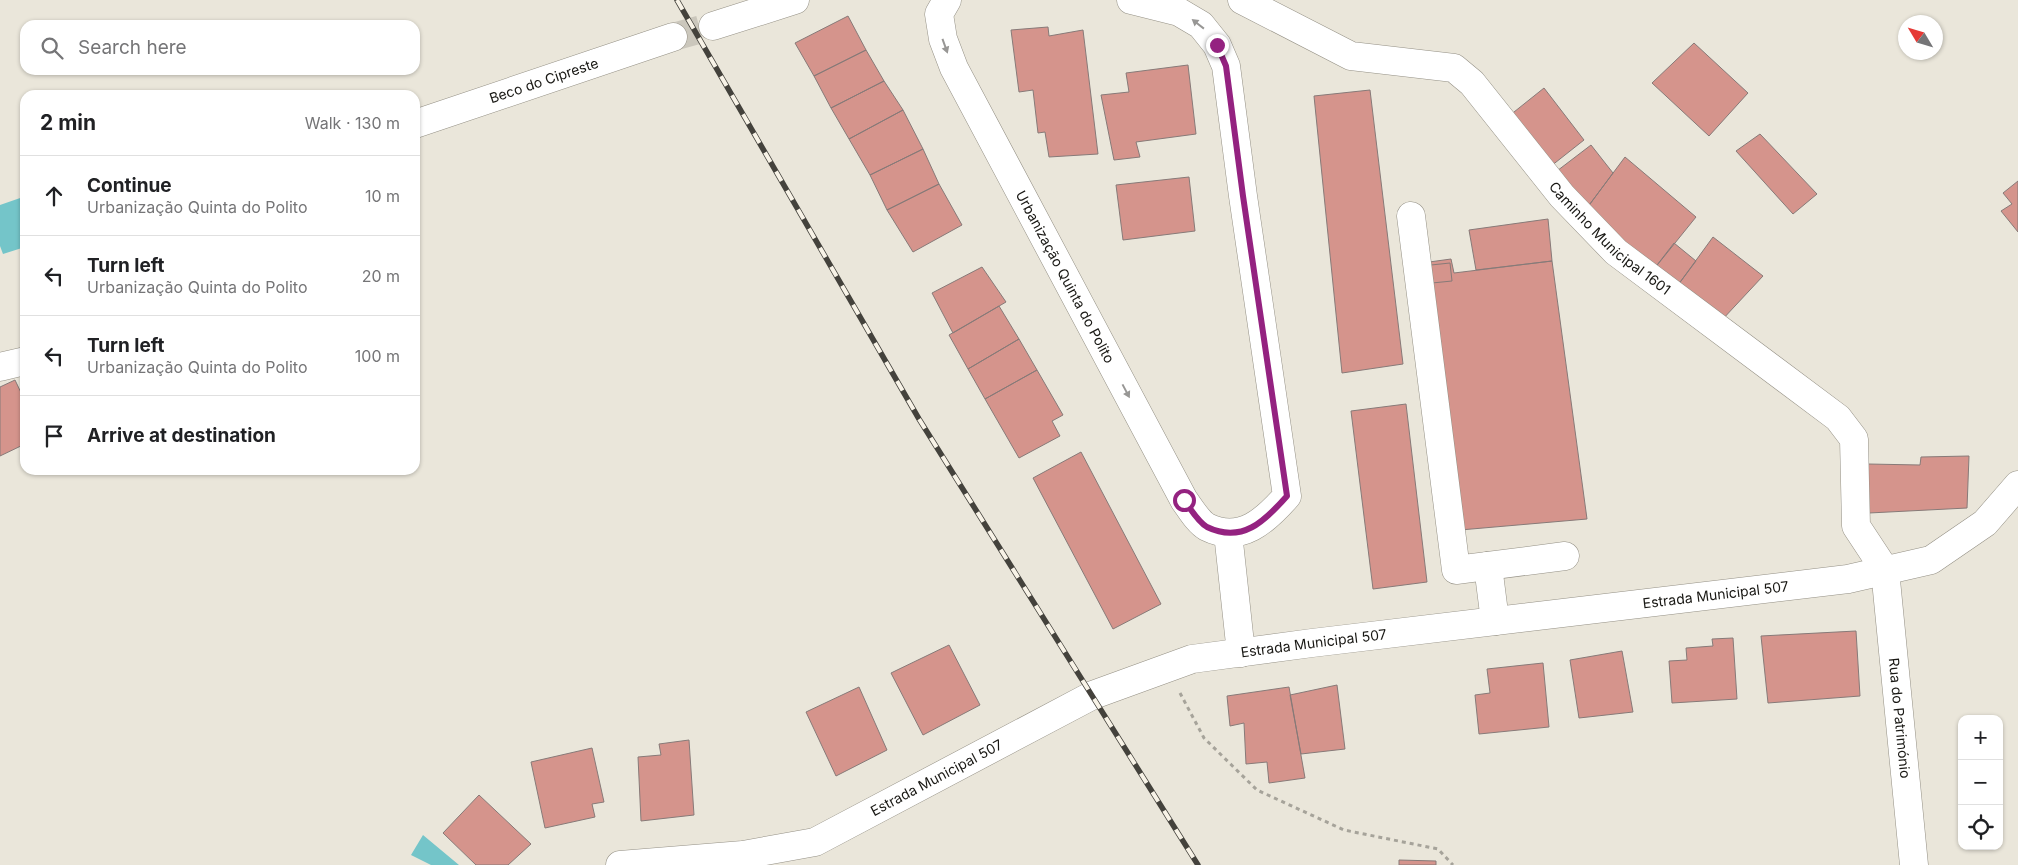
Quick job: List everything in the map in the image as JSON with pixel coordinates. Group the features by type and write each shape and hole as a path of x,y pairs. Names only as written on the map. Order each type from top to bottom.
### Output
{"street":[{"path":"713,26 795,0"},
{"name":"Urbanização Quinta do Polito","path":"947,0 939,14 942,39 959,77 1184,500 1206,526 1228,533"},
{"path":"1131,0 1179,12 1201,25 1217,45 1226,66 1287,496 1269,516 1251,529 1228,533 1241,653"},
{"name":"Caminho Municipal 1601","path":"1242,0 1351,56 1454,68 1472,83 1562,196 1616,252 1838,418 1854,439 1856,526 1885,570"},
{"name":"Beco do Cipreste","path":"420,122 673,37"},
{"path":"1411,216 1456,570 1565,556"},
{"path":"0,366 20,362"},
{"name":"Estrada Municipal 507","path":"620,865 624,863 743,855 815,842 1093,695 1192,659 1848,579 1932,560 1985,522 2018,486"},
{"path":"1488,566 1495,621"},
{"name":"Rua do Património","path":"1885,570 1914,865"}],"path":[{"path":"1167,669 1204,738 1257,790 1344,830 1438,849 1453,865"}],"water":[{"path":"20,198 20,249 3,254 0,246 0,205"},
{"path":"423,835 459,865 431,865 411,855"}],"building":[{"path":"848,16 866,50 814,76 795,43"},
{"path":"1048,27 1049,36 1083,30 1098,154 1049,157 1045,132 1038,133 1033,90 1019,92 1011,30"},
{"path":"1694,43 1748,93 1709,136 1652,83"},
{"path":"866,50 884,81 831,108 814,76"},
{"path":"1188,65 1196,134 1136,142 1140,157 1114,160 1101,95 1129,92 1126,73"},
{"path":"884,81 903,110 849,139 831,108"},
{"path":"1544,88 1584,140 1546,170 1504,120"},
{"path":"1370,90 1403,364 1342,373 1314,96"},
{"path":"903,110 923,149 870,175 849,139"},
{"path":"1760,134 1817,194 1793,214 1736,151"},
{"path":"1591,145 1613,173 1584,212 1553,174"},
{"path":"923,149 939,184 887,210 870,175"},
{"path":"1625,157 1696,217 1654,269 1584,212"},
{"path":"1189,177 1195,231 1123,240 1116,185"},
{"path":"2018,181 2018,232 2001,211 2012,204 2003,193"},
{"path":"939,184 962,225 913,252 887,210"},
{"path":"1548,219 1552,261 1476,270 1469,230"},
{"path":"1713,237 1763,276 1721,321 1678,285"},
{"path":"1674,243 1696,261 1678,285 1654,269"},
{"path":"1451,259 1454,273 1552,261 1587,519 1460,530 1422,263"},
{"path":"1450,263 1452,281 1432,283 1431,265"},
{"path":"982,267 1006,302 953,333 932,293"},
{"path":"999,306 1019,339 968,369 949,335"},
{"path":"1019,339 1037,370 985,399 968,369"},
{"path":"1037,370 1063,415 1052,421 1060,436 1019,458 985,399"},
{"path":"15,380 20,390 20,446 0,456 0,387"},
{"path":"1406,404 1427,582 1373,589 1351,411"},
{"path":"1081,452 1161,604 1113,629 1033,478"},
{"path":"1969,456 1967,508 1869,513 1868,464 1920,465 1921,457"},
{"path":"1856,631 1860,696 1768,703 1761,636"},
{"path":"1733,638 1737,699 1672,703 1669,661 1687,660 1686,648 1713,646 1712,639"},
{"path":"949,645 980,705 923,735 891,673"},
{"path":"1622,651 1633,712 1579,718 1570,660"},
{"path":"1543,663 1549,727 1479,734 1475,695 1490,693 1487,669"},
{"path":"1337,685 1345,749 1301,754 1290,695"},
{"path":"859,687 887,750 836,776 806,712"},
{"path":"1289,687 1305,778 1269,783 1267,762 1246,764 1244,723 1230,726 1227,696"},
{"path":"689,740 694,815 641,821 638,757 661,755 659,744"},
{"path":"592,748 604,802 592,804 595,817 545,828 531,762"},
{"path":"479,795 531,844 508,865 476,865 443,833"},
{"path":"1399,860 1436,861 1436,865 1399,865"}],"tunnel":[{"path":"673,37 713,26"}],"railway":[{"path":"677,0 919,419 1198,865"}],"route":[{"path":"1184,500 1206,526 1228,533 1251,529 1269,516 1287,496 1226,66 1217,45"}]}
